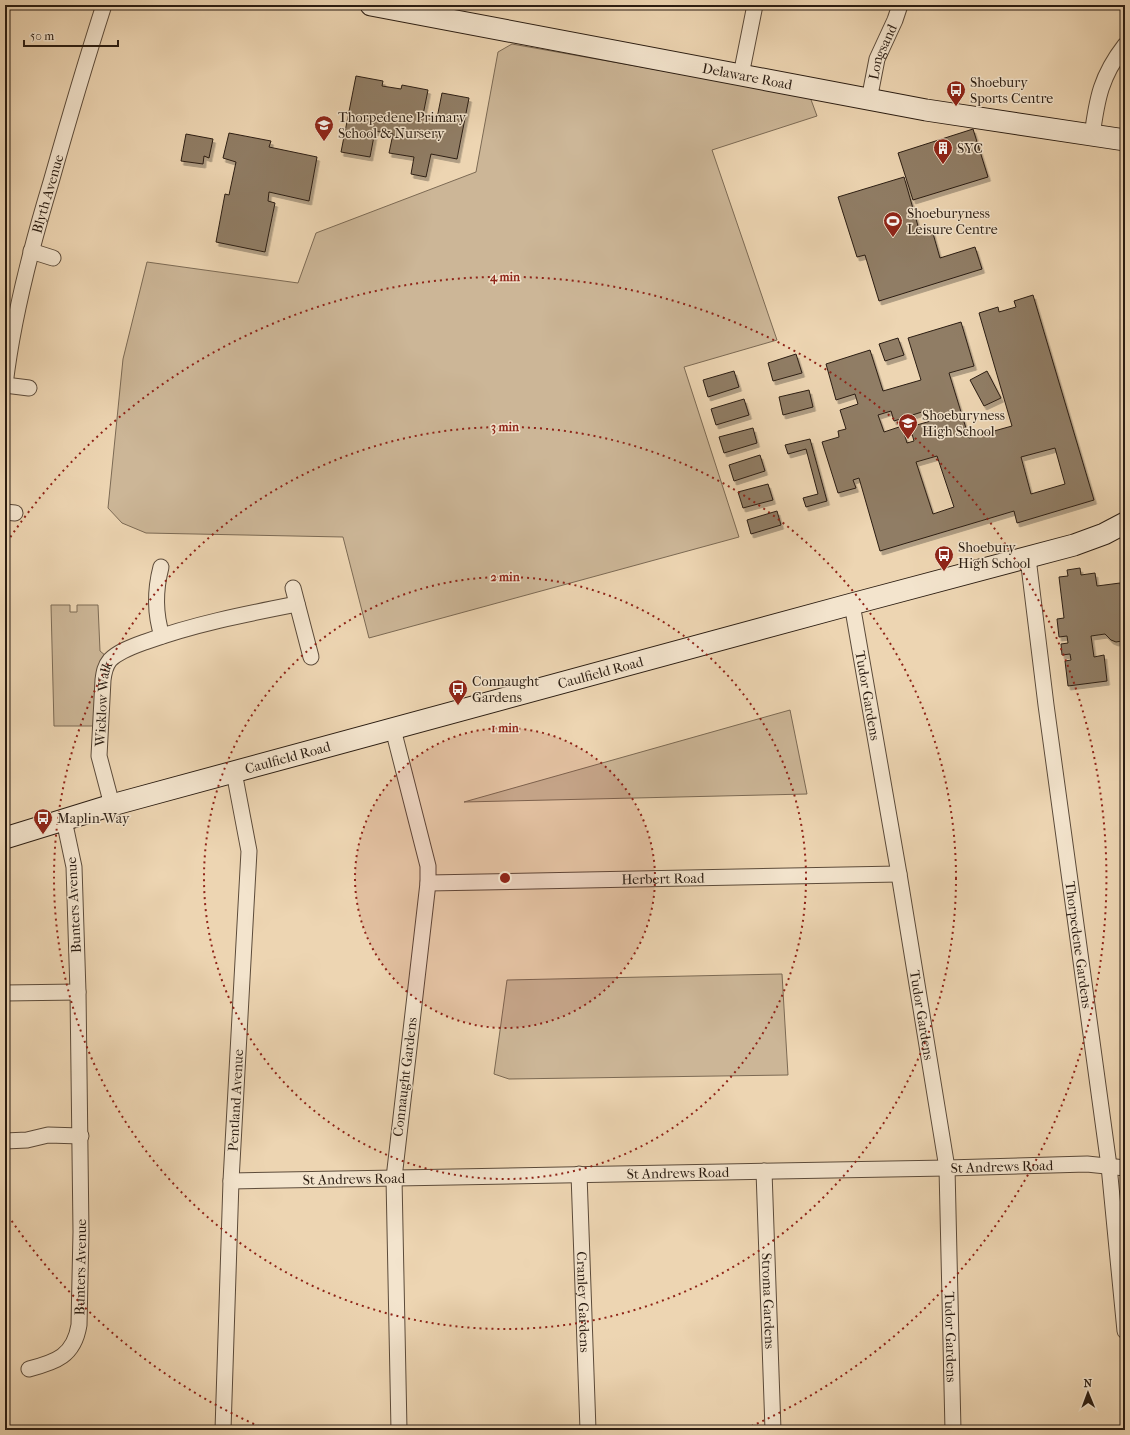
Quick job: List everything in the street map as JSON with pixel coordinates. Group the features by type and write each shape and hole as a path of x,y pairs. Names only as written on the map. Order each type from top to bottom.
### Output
{"street":[{"name":"Blyth Avenue","path":"5,385 8,357 31,251 80,80 104,5"},
{"name":"Delaware Road","path":"371,5 428,10 741,76 869,100 1125,140"},
{"path":"741,76 755,5"},
{"name":"Longsand","path":"869,100 877,59 895,20 900,5"},
{"path":"1092,136 1096,102 1101,86 1113,60 1125,45"},
{"path":"31,251 53,258"},
{"path":"5,385 29,388"},
{"name":"Caulfield Road","path":"5,838 112,805 852,604 1028,558 1074,545 1104,534 1125,523"},
{"name":"Thorpedene Gardens","path":"1028,558 1047,712 1109,1166 1125,1331"},
{"path":"161,567 153,584 158,623 162,636"},
{"path":"293,588 310,657"},
{"name":"Wicklow Walk","path":"112,805 99,756 103,680 105,668 111,659 133,646 162,636 255,612 297,604"},
{"name":"Tudor Gardens","path":"852,604 899,874 947,1168 953,1430"},
{"name":"Connaught Gardens","path":"393,729 428,866 428,883 394,1178 399,1430"},
{"name":"Pentland Avenue","path":"223,1430 231,1182 249,851 234,772"},
{"name":"Bunters Avenue","path":"29,1369 58,1360 66,1353 73,1345 77,1336 79,1325 81,1240 78,992 74,867 64,820"},
{"name":"Herbert Road","path":"428,883 899,874"},
{"path":"5,993 78,992"},
{"path":"5,1141 27,1140 48,1135 80,1136"},
{"name":"St Andrews Road","path":"231,1182 1087,1164 1125,1168"},
{"name":"Stroma Gardens","path":"764,1171 773,1430"},
{"name":"Cranley Gardens","path":"579,1174 588,1430"}],"shaded area":[{"path":"512,44 810,97 817,116 712,150 777,340 684,367 739,537 369,638 343,537 146,533 122,523 108,508 123,359 147,262 298,283 316,233 476,172 498,52"},
{"path":"51,605 70,605 70,612 77,612 77,605 98,605 100,651 106,656 94,726 54,726"},
{"path":"790,710 807,794 464,802"},
{"path":"782,974 788,1075 509,1079 494,1074 507,980"}],"building":[{"path":"356,76 383,81 382,86 401,89 402,85 428,90 423,115 437,118 442,93 469,98 457,159 431,154 426,177 411,174 414,157 389,153 393,134 375,131 370,157 341,152"},
{"name":"SYC","path":"973,129 988,177 913,200 898,153"},
{"path":"229,133 271,141 269,147 317,157 309,201 269,192 268,201 275,203 265,252 216,242 225,194 229,195 236,162 223,158"},
{"path":"186,134 213,139 209,158 204,156 203,164 181,161"},
{"name":"Shoeburyness Leisure Centre","path":"904,177 920,233 932,230 940,258 975,247 982,269 879,301 865,255 857,257 838,197"},
{"path":"1033,295 1094,500 1017,523 1014,511 880,551 859,478 853,480 856,488 838,493 822,442 839,437 838,431 846,429 840,410 858,404 855,394 836,400 826,364 870,350 883,391 921,380 908,338 961,322 974,366 949,373 969,438 1012,426 979,313 998,307 999,312 1016,307 1014,301","holes":["931,409 934,420 910,427 914,441 907,443 902,426 884,432 878,415 891,411 894,421","1055,448 1065,484 1031,494 1021,457","937,456 954,507 933,514 916,462"]},
{"path":"898,338 904,355 885,361 879,344"},
{"path":"796,354 802,373 773,381 768,363"},
{"path":"734,371 739,387 708,397 703,380"},
{"path":"987,371 1001,398 984,406 970,380"},
{"path":"809,390 813,407 783,415 779,397"},
{"path":"744,399 749,415 716,425 711,409"},
{"path":"753,428 757,443 724,453 719,437"},
{"path":"810,439 827,501 806,507 803,498 818,494 806,449 788,454 785,445"},
{"path":"760,455 765,471 734,481 729,465"},
{"path":"768,484 773,500 743,508 738,492"},
{"path":"777,511 781,525 751,534 747,520"},
{"path":"1080,568 1081,575 1095,573 1097,586 1120,583 1125,617 1125,638 1122,641 1116,642 1111,640 1105,634 1091,636 1094,657 1104,655 1107,681 1068,686 1065,661 1071,660 1070,654 1062,655 1061,644 1068,643 1067,636 1059,637 1057,619 1064,618 1059,577 1068,576 1067,570"}],"place":[{"name":"Shoebury Sports Centre","path":"956,107"},
{"name":"Thorpedene Primary School & Nursery","path":"324,142"},
{"name":"SYC","path":"943,165"},
{"name":"Shoeburyness Leisure Centre","path":"893,238"},
{"name":"Shoeburyness High School","path":"908,440"},
{"name":"Shoebury High School","path":"944,572"},
{"name":"Connaught Gardens","path":"458,706"},
{"name":"Maplin Way","path":"43,835"}]}
